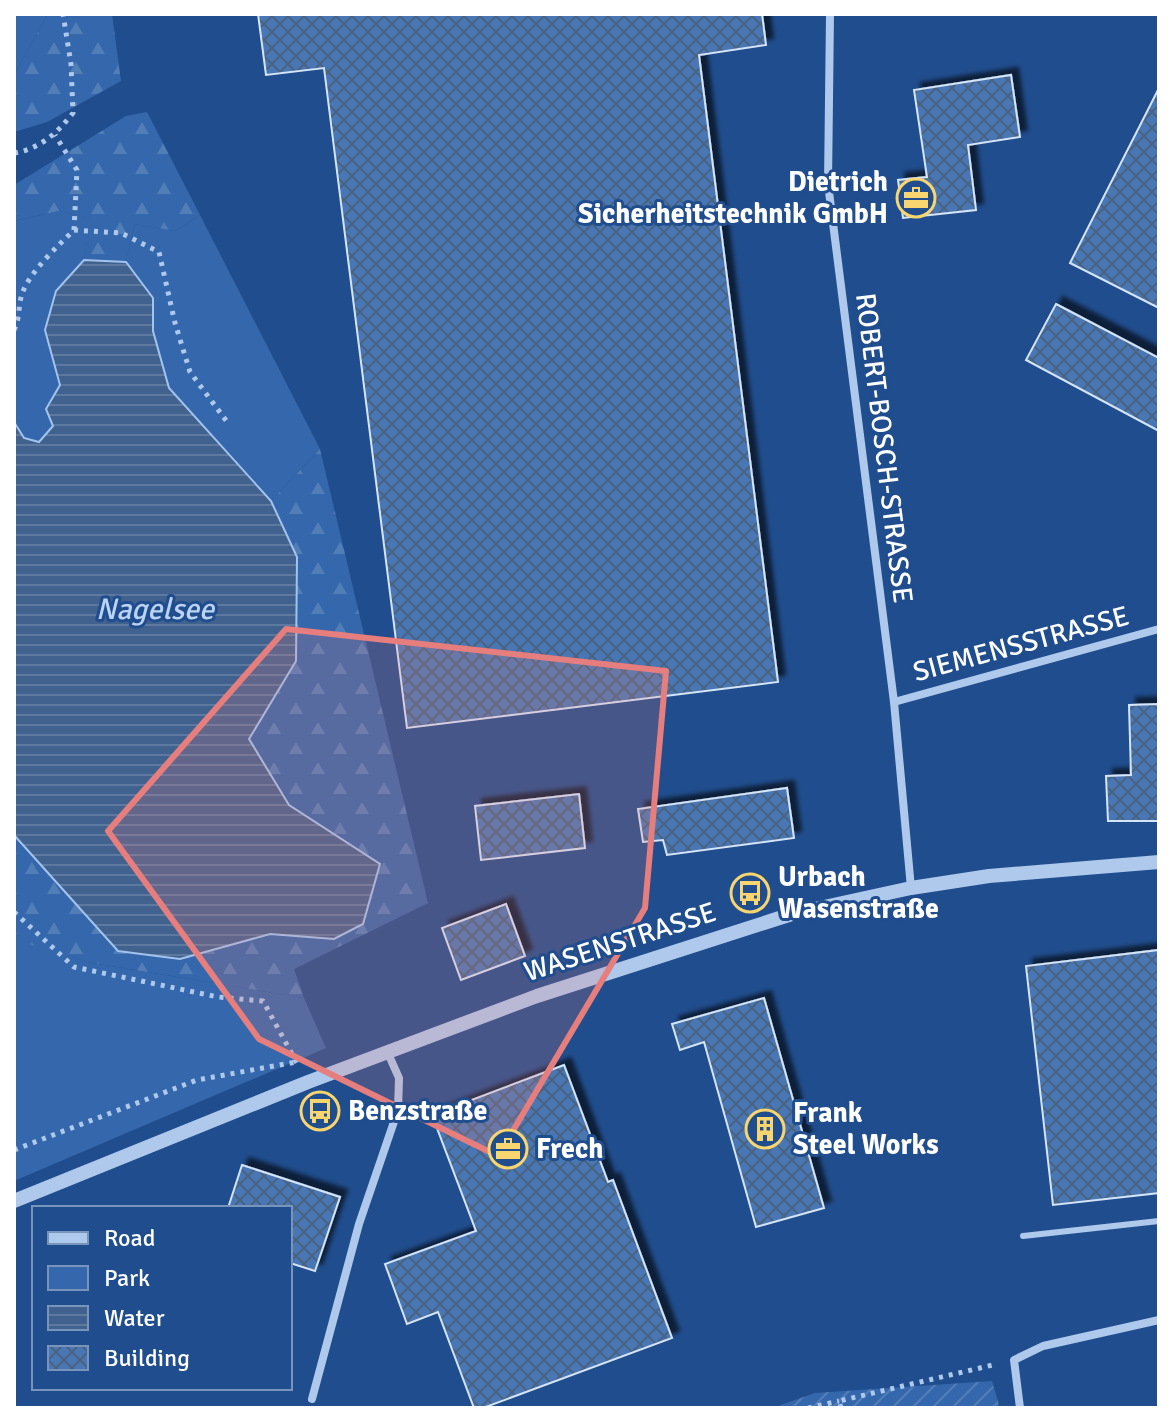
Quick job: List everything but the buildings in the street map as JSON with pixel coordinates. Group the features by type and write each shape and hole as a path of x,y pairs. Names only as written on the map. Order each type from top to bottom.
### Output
{"street":[{"name":"ROBERT-BOSCH-STRASSE","path":"830,14 828,184 894,702 911,888"},
{"name":"SIEMENSSTRASSE","path":"894,702 1159,629"},
{"name":"WASENSTRASSE","path":"14,1201 387,1051 537,996 792,914 911,888 989,876 1159,862"},
{"path":"312,1399 359,1224 398,1110 399,1078 387,1051"},
{"path":"1020,1408 1014,1360 1043,1346 1159,1320"}],"lane":[{"path":"1023,1236 1159,1221"}],"path":[{"path":"14,153 27,151 55,135 73,113 71,64 63,14"},
{"path":"14,330 23,292 50,252 74,230 77,170 55,135"},
{"path":"74,230 121,233 159,252 190,372 228,423"},
{"path":"14,912 74,967 218,997 263,1001 308,1082"},
{"path":"14,1150 197,1080 296,1062"},
{"path":"808,1408 840,1405 1014,1360"}],"highlighted area":[{"path":"286,629 666,671 645,908 498,1156 259,1039 108,831"}],"green space":[{"path":"14,14 48,14 14,75"},
{"path":"48,14 112,14 121,81 47,122 14,132 14,75"},
{"path":"147,112 200,215 175,231 135,224 126,262 84,260 90,218 59,211 14,221 14,185 126,116"},
{"path":"59,211 91,218 84,260 56,291 45,330 60,385 46,409 53,426 40,442 24,438 14,422 14,221"},
{"path":"200,215 320,449 271,501 169,388 153,330 153,298 126,262 135,224 175,231"},
{"path":"320,449 428,903 294,969 304,998 87,962 16,940 14,835 40,866 180,959 270,934 334,939 380,864 289,805 249,739 296,661 297,557 271,501"},
{"path":"14,938 87,962 304,998 326,1048 14,1181"},
{"path":"992,1381 1000,1408 772,1408 815,1393"}],"water":[{"name":"Nagelsee","path":"84,260 126,262 153,298 153,331 169,388 271,501 297,557 296,661 249,739 289,805 380,864 363,924 334,939 270,934 180,959 118,951 14,835 14,422 24,438 39,442 53,426 46,409 60,385 45,330 56,291"}],"place":[{"name":"Dietrich Sicherheitstechnik GmbH","path":"916,198"},
{"name":"Urbach Wasenstraße","path":"750,893"},
{"name":"Benzstraße","path":"320,1111"},
{"name":"Frank Steel Works","path":"765,1129"},
{"name":"Frech","path":"508,1149"}]}
